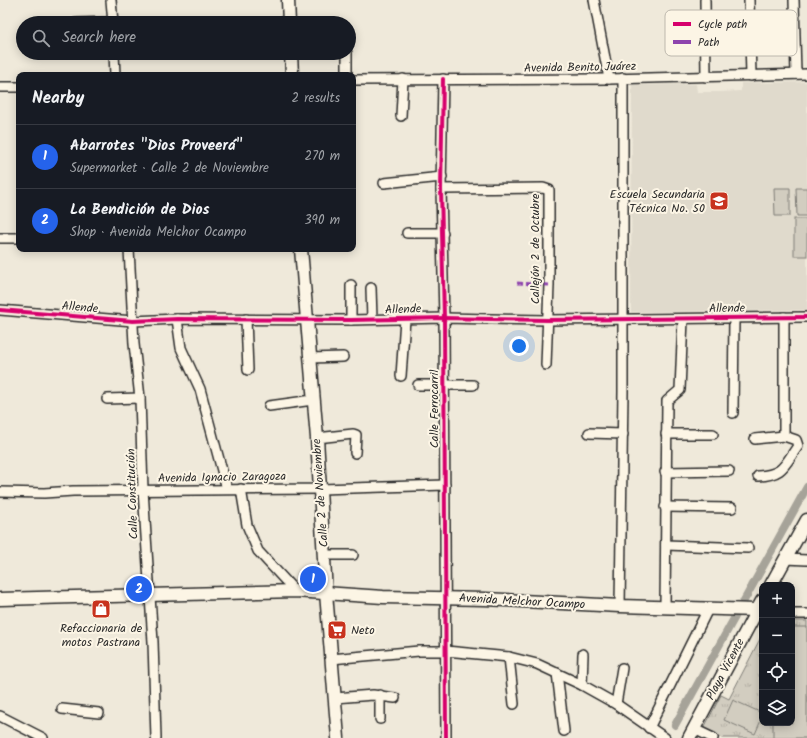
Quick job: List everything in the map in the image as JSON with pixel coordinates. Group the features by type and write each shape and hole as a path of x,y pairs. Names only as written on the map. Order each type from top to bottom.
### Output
{"main road":[{"path":"288,0 289,16"},
{"path":"291,60 292,72"},
{"name":"Calle 2 de Noviembre","path":"301,252 321,489 326,593 338,738"},
{"path":"773,582 807,520"},
{"name":"Avenida Melchor Ocampo","path":"0,599 295,591 383,597 446,598 620,606 732,610 758,608"},
{"name":"Playa Vicente","path":"692,734 758,608"}],"street":[{"path":"111,0 112,16"},
{"path":"594,0 609,79"},
{"path":"705,0 705,10"},
{"path":"749,0 749,10"},
{"path":"794,0 794,10"},
{"path":"706,56 706,77"},
{"path":"750,56 751,76"},
{"path":"796,56 796,74"},
{"path":"114,60 115,72"},
{"path":"347,60 347,72"},
{"name":"Avenida Benito Juárez","path":"356,80 609,79 807,74"},
{"path":"620,606 623,434 623,78"},
{"path":"401,116 403,79"},
{"name":"Calle Ferrocarril","path":"443,79 442,190 446,738"},
{"path":"0,87 16,87"},
{"path":"384,183 442,177"},
{"name":"Callejón 2 de Octubre","path":"442,190 543,188 549,190 549,285 547,320"},
{"path":"408,233 443,232"},
{"path":"0,238 16,238"},
{"name":"Calle Constitución","path":"129,252 133,321 140,398 143,490 150,595 156,738"},
{"path":"351,285 352,320"},
{"path":"371,288 372,320"},
{"name":"Allende","path":"0,310 133,321 177,319 372,320 444,318 547,320 807,317"},
{"path":"784,317 784,436"},
{"path":"733,413 734,318"},
{"path":"177,319 181,348 200,389 227,489"},
{"path":"246,319 248,370"},
{"path":"401,376 405,319"},
{"path":"664,607 667,401 680,390 683,319"},
{"path":"546,365 547,320"},
{"path":"310,358 343,358"},
{"path":"418,385 473,385"},
{"path":"107,399 140,398"},
{"path":"269,406 313,400"},
{"path":"589,433 623,434"},
{"path":"317,438 353,434 356,435 355,453"},
{"path":"666,434 713,434"},
{"path":"755,439 784,436 796,440 798,446 779,472 772,475 758,476"},
{"path":"665,472 729,471"},
{"name":"Avenida Ignacio Zaragoza","path":"0,492 44,493 143,490 321,489 445,486"},
{"path":"241,489 247,525 258,552 295,591"},
{"path":"665,507 732,508"},
{"path":"666,545 748,548"},
{"path":"324,555 353,555"},
{"path":"785,559 807,560"},
{"path":"649,728 708,609"},
{"path":"795,609 807,610"},
{"path":"795,614 807,614"},
{"path":"331,659 419,651 446,651 510,657 536,664 582,685 616,704 665,738"},
{"path":"582,685 584,654"},
{"path":"510,657 514,704"},
{"path":"616,704 622,668"},
{"path":"557,673 564,731"},
{"path":"335,698 380,695 395,698"},
{"path":"380,695 380,719"},
{"path":"62,709 99,713"},
{"path":"0,716 43,738"},
{"path":"692,734 713,738"}],"shaded area":[{"name":"Escuela Secundaria Técnica No. 50","path":"807,82 807,310 631,312 632,85 696,84 697,92 719,92 741,91 741,83"}],"green space":[{"path":"774,188 790,188 790,216 775,216"},
{"path":"796,188 807,188 807,216 797,216"},
{"path":"794,219 807,219 807,256 794,256"},
{"path":"795,621 807,621 807,738 723,738 703,730 721,695 729,699 759,641 759,726 795,726"},
{"path":"795,627 807,627 807,738 773,738 773,726 795,726"},
{"path":"733,700 759,712 759,725 755,734 724,720"}],"waterway":[{"path":"675,725 807,487"}],"marked path":[{"path":"517,283 549,285"}],"cycle path":[{"path":"443,79 441,189 444,318 446,738"},
{"path":"0,310 133,321 177,319 351,320 444,318 547,320 807,317"}],"place":[{"name":"Escuela Secundaria Técnica No. 50","path":"719,201"},
{"name":"Abarrotes \"Dios Proveerá\"","path":"313,579"},
{"name":"La Bendición de Dios","path":"139,589"},
{"name":"Refaccionaria de motos Pastrana","path":"101,609"},
{"name":"Neto","path":"337,630"}]}
